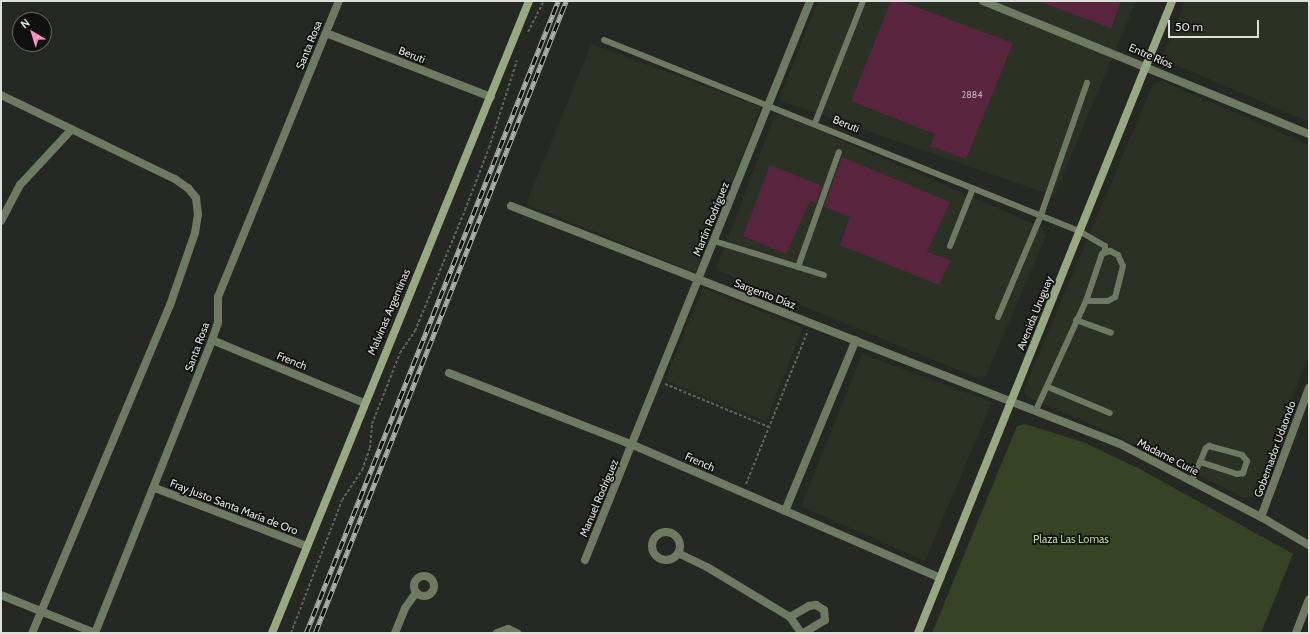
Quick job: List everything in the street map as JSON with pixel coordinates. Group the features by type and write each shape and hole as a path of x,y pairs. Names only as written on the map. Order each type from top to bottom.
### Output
{"main road":[{"name":"Malvinas Argentinas","path":"272,633 364,403 491,97 529,1"},
{"name":"Avenida Uruguay","path":"918,633 1172,1"}],"street":[{"name":"Santa Rosa","path":"95,633 212,340 218,323 218,297 339,1"},
{"name":"Martín Rodríguez","path":"633,445 810,1"},
{"name":"Entre Ríos","path":"988,2 1309,134"},
{"name":"Beruti","path":"326,33 491,97"},
{"path":"1,95 175,179 188,188 196,198 198,214 195,233 170,305 32,633"},
{"path":"1,220 20,186 72,130"},
{"name":"Sargento Díaz","path":"511,206 811,324 1011,400"},
{"name":"French","path":"212,340 364,403"},
{"path":"785,511 856,340"},
{"name":"French","path":"449,373 633,445 940,578"},
{"name":"Gobernador Udaondo","path":"1261,517 1309,388"},
{"name":"Madame Curie","path":"1011,400 1120,444 1261,517 1309,545"},
{"name":"Manuel Rodríguez","path":"585,560 633,445"},
{"name":"Fray Justo Santa María de Oro","path":"154,488 306,546"},
{"path":"678,553 707,567 790,617 802,633 825,620 824,610 816,605 809,606 790,617"},
{"path":"395,633 405,608 416,593"},
{"path":"1,594 95,633"},
{"path":"1296,633 1309,599"},
{"path":"497,633 508,629 517,633"}],"lane":[{"path":"815,123 863,1"},
{"name":"Beruti","path":"604,40 769,104 1079,231 1105,246 1105,252"},
{"path":"998,317 1041,215 1088,83"},
{"path":"798,267 839,152"},
{"path":"950,246 973,188"},
{"path":"714,241 824,275"},
{"path":"1036,410 1048,387 1076,320 1086,301 1102,254 1105,252 1118,255 1122,261 1115,296 1108,301 1086,301"},
{"path":"1076,320 1111,333"},
{"path":"1048,387 1110,413"},
{"path":"1192,481 1200,462 1206,448 1214,446 1242,455 1247,461 1243,473 1237,474 1200,462"}],"path":[{"path":"526,37 544,1"},
{"path":"291,633 342,500 362,470 370,448 372,424 400,353 415,331 462,217 489,148 518,58"},
{"path":"742,493 811,324"},
{"path":"658,382 769,427"}],"shaded area":[{"path":"818,1 1136,1 1054,196 779,100"},
{"path":"1185,1 1309,1 1309,122 1162,59"},
{"path":"591,44 761,107 696,273 526,204"},
{"path":"1162,81 1309,145 1309,356 1252,497 1245,498 1120,437 1026,396 1024,389 1153,84"},
{"path":"781,114 1041,227 1046,236 986,376 980,379 720,272 717,266 774,117"},
{"path":"703,288 803,328 766,421 665,380"},
{"path":"862,354 992,402 925,561 801,506"}],"green space":[{"name":"Plaza Las Lomas","path":"1025,424 1083,442 1138,468 1293,554 1261,633 932,633 1017,426"}],"building":[{"path":"891,1 900,1 1013,43 966,159 930,146 935,134 851,101"},
{"path":"1037,1 1121,1 1111,28"},
{"path":"842,157 950,202 927,252 951,260 939,285 840,245 850,217 824,207"},
{"path":"770,165 822,186 816,203 810,201 786,254 743,236"}],"railway":[{"path":"306,633 558,1"},
{"path":"315,633 566,1"}]}
